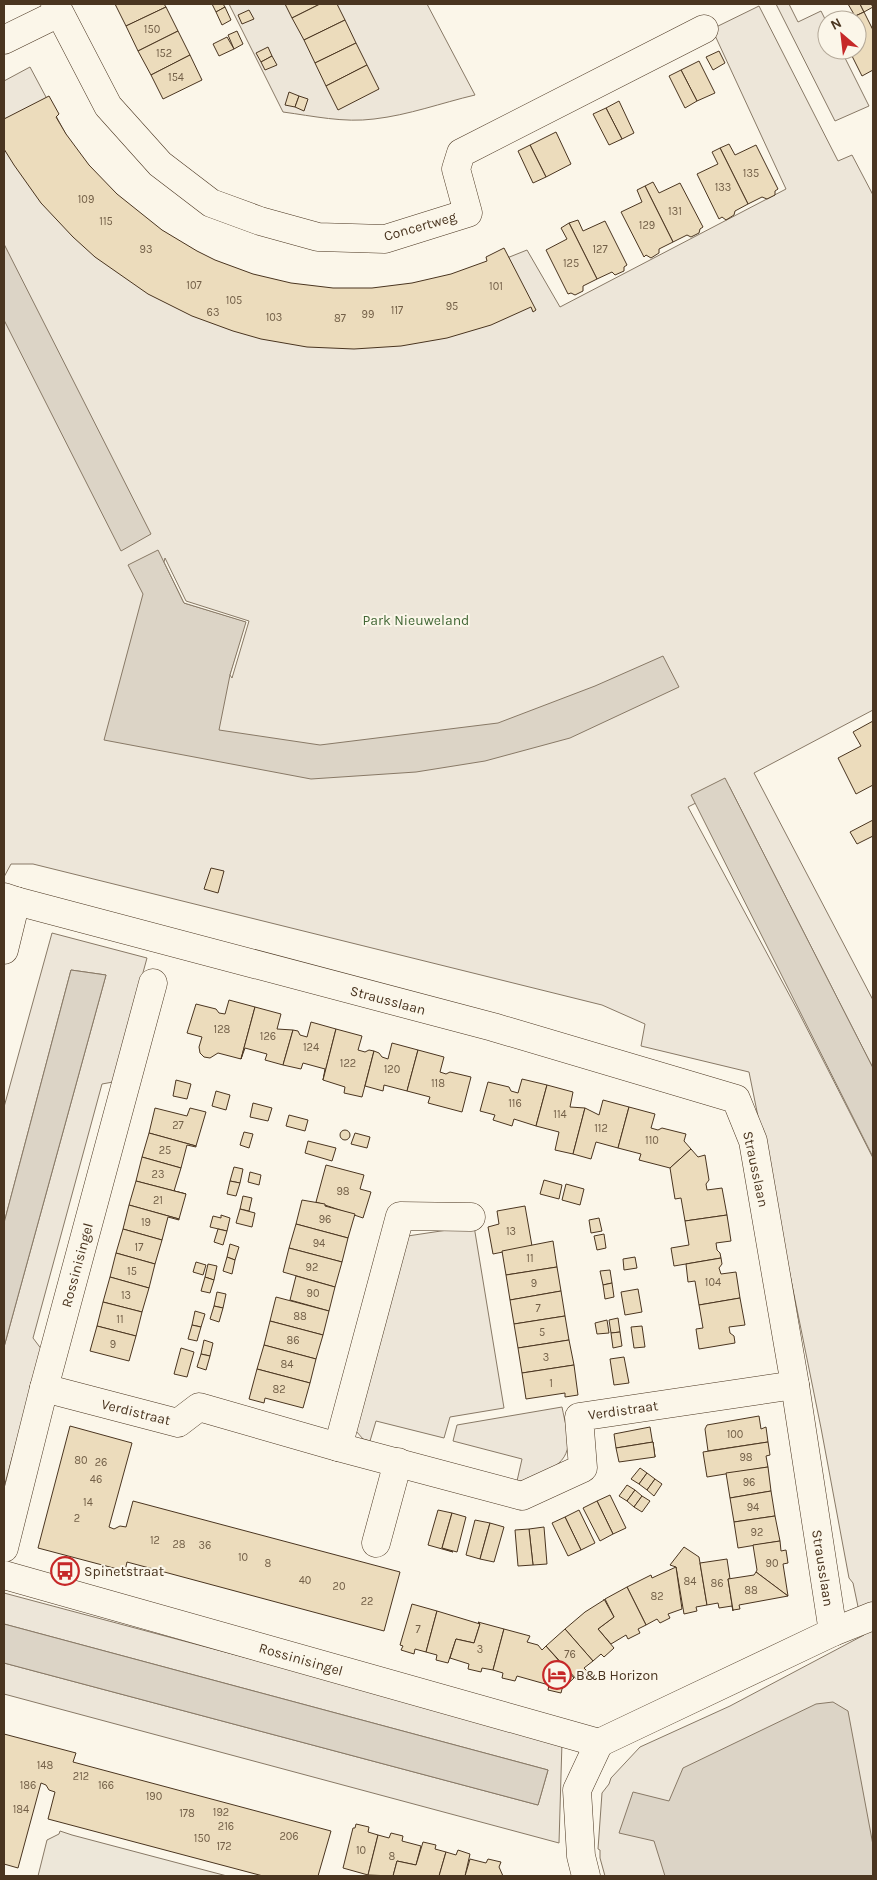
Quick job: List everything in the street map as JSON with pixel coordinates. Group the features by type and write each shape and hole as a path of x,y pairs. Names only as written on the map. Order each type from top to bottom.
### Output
{"street":[{"name":"Concertweg","path":"57,8 108,106 160,164 211,203 260,221 318,237 385,239 468,213 456,169 461,153 704,29"},
{"path":"4,40 57,8"},
{"path":"4,950 10,899"},
{"name":"Strausslaan","path":"10,899 493,1027 736,1099 753,1141 795,1385 834,1632"},
{"name":"Rossinisingel","path":"4,1548 44,1388 153,983"},
{"path":"338,1447 400,1216 471,1217"},
{"name":"Verdistraat","path":"44,1388 178,1423 199,1406 338,1447 522,1496 583,1468 579,1417 795,1385"},
{"path":"376,1543 398,1462"},
{"name":"Rossinisingel","path":"4,1575 599,1743"},
{"path":"583,1866 577,1790 599,1743 834,1632 873,1616"}],"green space":[{"path":"229,4 427,4 475,95 400,115 363,120 283,112"},
{"path":"776,4 789,4 798,22 817,13 817,60 846,60 869,106 835,121"},
{"name":"Park Nieuweland","path":"759,6 838,161 852,155 873,195 873,710 754,773 873,1000 873,1068 729,786 688,807 798,1011 873,1158 873,1876 605,1876 600,1858 600,1850 598,1849 602,1793 611,1778 640,1747 730,1706 864,1635 853,1583 849,1578 821,1428 749,1072 641,1046 645,1024 602,1005 33,864 11,864 4,877 4,81 30,67 79,159 138,224 199,259 275,286 351,297 442,284 527,250 560,307 786,189 712,29"},
{"path":"52,933 147,958 113,1082 102,1084 33,1338 42,1350 4,1487 4,1347 106,975 71,970 4,1223 4,1107"},
{"path":"474,1226 504,1408 450,1417 444,1438 376,1421 370,1441 363,1439 356,1431 401,1237"},
{"path":"562,1407 568,1437 566,1453 562,1460 554,1467 527,1480 517,1481 522,1459 453,1441 457,1425"},
{"path":"4,1593 562,1742 559,1843 4,1694 4,1663 538,1805 548,1770 4,1624"}],"shaded area":[{"path":"4,244 151,534 121,551 4,320"},
{"path":"158,550 184,603 247,622 230,675 219,730 320,745 498,723 595,686 663,656 679,687 570,738 485,761 416,772 311,779 104,740 143,594 128,565"},
{"path":"725,778 873,1068 873,1157 691,795"},
{"path":"71,970 106,975 4,1347 4,1223"},
{"path":"4,1624 548,1770 538,1805 4,1663"},
{"path":"833,1702 848,1711 873,1845 873,1876 665,1876 654,1841 619,1833 633,1792 669,1801 683,1768 816,1704"},
{"path":"60,1831 227,1876 38,1876 47,1840 59,1834"}],"pier":[{"path":"165,558 186,601 249,621 232,678 230,675 246,622 184,603 164,562"}],"building":[{"path":"115,4 164,4 166,7 126,26"},
{"path":"212,4 223,4 225,7 216,12"},
{"path":"285,4 320,4 292,18"},
{"path":"320,4 337,4 345,20 304,40 292,18"},
{"path":"848,4 860,4 863,10 852,10"},
{"path":"860,4 871,4 873,7 867,10 863,10"},
{"path":"166,7 178,31 138,51 126,26"},
{"path":"225,7 231,20 222,25 216,12"},
{"path":"249,10 254,19 242,24 238,15"},
{"path":"867,18 873,30 873,70 862,76 854,60 867,60"},
{"path":"345,20 356,43 315,63 304,40"},
{"path":"178,31 190,55 151,75 138,51"},
{"path":"237,31 243,44 234,49 228,35"},
{"path":"227,37 234,49 219,56 213,44"},
{"path":"356,43 367,65 326,86 315,63"},
{"path":"268,47 272,56 261,62 256,53"},
{"path":"719,51 725,63 713,70 706,57"},
{"path":"190,55 202,80 163,99 151,75"},
{"path":"272,56 277,65 265,70 261,62"},
{"path":"699,61 715,93 697,101 681,70"},
{"path":"367,65 379,89 338,110 326,86"},
{"path":"681,70 697,101 685,108 669,76"},
{"path":"289,92 299,96 295,107 285,105"},
{"path":"49,96 59,114 56,117 66,134 89,165 117,194 162,230 215,260 253,274 291,283 333,288 372,288 412,283 451,274 487,261 486,257 504,248 536,310 533,312 531,307 491,325 447,338 401,346 354,349 307,347 261,339 192,316 148,294 95,257 41,203 14,165 4,149 4,119"},
{"path":"299,96 308,99 304,111 295,107"},
{"path":"619,101 634,133 622,139 606,108"},
{"path":"606,108 622,139 609,145 593,114"},
{"path":"556,132 571,164 546,177 530,145"},
{"path":"729,144 735,155 756,145 778,189 775,191 775,195 767,199 762,197 748,204 720,148"},
{"path":"530,145 546,177 533,183 518,151"},
{"path":"720,148 748,204 735,211 734,215 726,220 722,217 719,219 697,174 718,164 712,152"},
{"path":"653,182 659,193 680,183 703,227 699,233 691,237 687,235 673,242 645,186"},
{"path":"645,186 673,242 659,249 659,253 651,258 646,255 644,257 621,212 642,202 637,190"},
{"path":"578,220 583,231 605,221 627,265 624,267 624,271 615,275 612,272 597,279 569,223"},
{"path":"569,223 597,279 583,286 583,291 575,295 568,294 546,250 567,239 561,228"},
{"path":"873,721 873,785 856,794 838,758 861,746 853,732"},
{"path":"873,820 873,836 857,844 850,832"},
{"path":"211,868 224,871 218,893 204,889"},
{"path":"229,1000 255,1007 241,1059 218,1053 210,1058 204,1057 200,1053 199,1047 202,1037 187,1033 196,1004 216,1009 219,1013 225,1014"},
{"path":"255,1007 281,1014 277,1029 293,1030 283,1065 265,1060 267,1054 245,1048 241,1059"},
{"path":"311,1022 336,1029 323,1080 325,1069 303,1063 301,1069 283,1065 293,1030 307,1037"},
{"path":"336,1029 362,1036 358,1050 365,1052 369,1050 374,1051 362,1097 344,1093 345,1087 323,1080"},
{"path":"392,1043 418,1050 407,1091 384,1085 383,1091 365,1086 374,1051 388,1059"},
{"path":"418,1050 444,1057 440,1072 446,1074 450,1072 471,1077 462,1112 428,1103 430,1097 407,1091"},
{"path":"522,1079 547,1085 536,1126 514,1119 512,1126 493,1120 495,1115 480,1111 488,1082 509,1087 511,1091 518,1093"},
{"path":"176,1080 191,1084 187,1099 173,1096"},
{"path":"547,1085 573,1092 570,1107 585,1108 573,1154 555,1150 559,1132 536,1126"},
{"path":"216,1091 230,1095 226,1110 212,1106"},
{"path":"603,1100 629,1107 618,1148 596,1142 591,1159 573,1154 585,1108 599,1115"},
{"path":"253,1103 272,1108 268,1121 250,1117"},
{"path":"629,1107 655,1114 651,1128 658,1130 662,1128 686,1134 684,1141 691,1149 670,1168 639,1160 641,1154 618,1148"},
{"path":"155,1108 187,1116 190,1108 206,1112 196,1146 149,1133"},
{"path":"289,1115 308,1120 305,1131 286,1126"},
{"path":"343,1130 347,1130 350,1135 349,1139 343,1140 340,1137 340,1133"},
{"path":"244,1132 253,1134 249,1148 240,1145"},
{"path":"149,1133 196,1147 187,1145 181,1168 142,1157"},
{"path":"355,1133 370,1137 367,1148 351,1144"},
{"path":"308,1141 336,1148 332,1161 305,1153"},
{"path":"691,1149 698,1157 705,1155 709,1180 706,1184 707,1190 722,1188 727,1215 685,1221 681,1198 675,1199 670,1168"},
{"path":"142,1157 181,1168 174,1191 136,1181"},
{"path":"326,1165 364,1175 360,1189 371,1192 363,1218 316,1202"},
{"path":"234,1167 243,1169 240,1183 230,1181"},
{"path":"250,1172 261,1175 259,1185 248,1182"},
{"path":"544,1180 562,1185 559,1199 540,1194"},
{"path":"136,1181 186,1194 179,1219 129,1205"},
{"path":"230,1181 240,1183 236,1196 227,1194"},
{"path":"566,1184 584,1189 580,1205 562,1200"},
{"path":"243,1196 252,1198 249,1211 240,1209"},
{"path":"302,1200 325,1204 325,1206 355,1214 348,1238 296,1224"},
{"path":"129,1205 179,1220 168,1217 162,1240 123,1229"},
{"path":"525,1206 532,1246 493,1254 488,1227 499,1224 497,1211"},
{"path":"240,1209 255,1213 252,1227 236,1223"},
{"path":"221,1215 230,1218 227,1231 210,1227 213,1216 221,1218"},
{"path":"727,1215 731,1241 716,1243 721,1258 674,1266 671,1248 689,1245 685,1221"},
{"path":"599,1218 602,1231 591,1233 589,1220"},
{"path":"296,1224 348,1238 342,1262 289,1248"},
{"path":"123,1229 162,1240 155,1264 116,1253"},
{"path":"218,1229 227,1231 223,1245 214,1242"},
{"path":"604,1234 606,1248 597,1250 594,1236"},
{"path":"553,1241 557,1267 506,1275 502,1251"},
{"path":"230,1244 239,1247 235,1260 227,1257"},
{"path":"289,1248 342,1262 335,1287 283,1272"},
{"path":"116,1253 155,1264 149,1288 110,1277"},
{"path":"227,1257 235,1260 232,1274 223,1271"},
{"path":"635,1257 637,1268 624,1270 623,1259"},
{"path":"721,1258 722,1264 719,1268 721,1274 736,1272 740,1298 699,1305 695,1281 688,1282 686,1264"},
{"path":"196,1262 206,1265 203,1275 193,1272"},
{"path":"208,1264 217,1266 214,1280 205,1277"},
{"path":"557,1267 561,1291 510,1300 506,1275"},
{"path":"610,1270 612,1283 603,1285 600,1271"},
{"path":"296,1276 335,1287 329,1311 290,1300"},
{"path":"110,1277 149,1288 142,1312 103,1302"},
{"path":"205,1277 214,1280 210,1293 201,1291"},
{"path":"612,1283 614,1297 605,1299 603,1285"},
{"path":"638,1289 642,1312 625,1315 621,1292"},
{"path":"561,1291 565,1316 514,1324 510,1300"},
{"path":"217,1292 226,1294 223,1308 214,1306"},
{"path":"276,1297 329,1311 323,1335 270,1321"},
{"path":"740,1298 745,1325 729,1327 730,1333 734,1336 735,1343 699,1349 696,1329 703,1328 699,1305"},
{"path":"103,1302 142,1312 136,1336 97,1326"},
{"path":"214,1306 223,1308 219,1322 210,1319"},
{"path":"195,1311 205,1314 201,1327 192,1325"},
{"path":"565,1316 569,1340 518,1348 514,1324"},
{"path":"618,1318 620,1332 611,1333 609,1320"},
{"path":"607,1320 609,1333 597,1334 595,1323"},
{"path":"270,1321 323,1335 316,1359 264,1345"},
{"path":"192,1325 201,1327 197,1341 188,1339"},
{"path":"97,1326 136,1336 129,1361 90,1351"},
{"path":"642,1326 645,1347 634,1348 631,1327"},
{"path":"620,1332 622,1346 613,1348 611,1333"},
{"path":"204,1340 213,1343 210,1356 201,1354"},
{"path":"569,1340 574,1365 522,1373 518,1348"},
{"path":"264,1345 316,1359 310,1383 257,1369"},
{"path":"181,1348 194,1352 187,1377 174,1374"},
{"path":"201,1354 210,1356 206,1370 197,1367"},
{"path":"624,1357 629,1383 614,1385 610,1359"},
{"path":"574,1365 578,1395 565,1397 565,1393 526,1399 522,1373"},
{"path":"257,1369 310,1383 303,1408 265,1398 264,1403 249,1399"},
{"path":"759,1416 761,1429 766,1427 768,1442 708,1451 705,1429 707,1425"},
{"path":"70,1426 132,1443 109,1527 114,1529 120,1526 126,1527 133,1501 400,1572 384,1631 127,1562 125,1571 38,1548"},
{"path":"650,1427 653,1442 616,1448 614,1434"},
{"path":"653,1442 655,1457 619,1462 616,1448"},
{"path":"768,1442 770,1455 766,1456 768,1467 707,1477 703,1452"},
{"path":"768,1467 771,1491 730,1498 726,1473"},
{"path":"640,1468 647,1473 639,1484 631,1479"},
{"path":"647,1473 655,1479 647,1490 639,1484"},
{"path":"655,1479 662,1484 654,1496 647,1490"},
{"path":"627,1485 635,1490 627,1501 619,1496"},
{"path":"635,1490 642,1496 634,1507 627,1501"},
{"path":"771,1491 775,1516 734,1522 730,1498"},
{"path":"610,1495 626,1528 613,1534 597,1501"},
{"path":"642,1496 650,1501 642,1512 634,1507"},
{"path":"597,1501 613,1534 600,1541 583,1508"},
{"path":"438,1510 452,1513 442,1548 453,1552 428,1545"},
{"path":"579,1510 595,1543 581,1550 565,1517"},
{"path":"452,1513 466,1517 457,1552 442,1548"},
{"path":"775,1516 780,1541 738,1548 734,1522"},
{"path":"565,1517 581,1550 568,1556 552,1523"},
{"path":"475,1520 490,1523 480,1559 466,1555"},
{"path":"490,1523 504,1527 494,1562 480,1559"},
{"path":"544,1527 547,1564 533,1565 529,1529"},
{"path":"529,1529 533,1565 518,1566 515,1530"},
{"path":"780,1541 781,1551 786,1550 788,1563 783,1564 788,1596 756,1572 753,1545"},
{"path":"684,1547 699,1557 707,1605 696,1607 697,1611 684,1614 676,1567 670,1565"},
{"path":"727,1559 733,1611 732,1606 719,1608 718,1603 707,1605 700,1563"},
{"path":"676,1567 682,1609 668,1614 670,1618 660,1623 657,1619 646,1625 627,1587 651,1575 652,1578"},
{"path":"756,1572 788,1596 739,1605 740,1609 733,1610 728,1579 754,1575"},
{"path":"627,1587 646,1625 638,1629 640,1633 628,1639 626,1635 611,1644 598,1629 614,1617 605,1599"},
{"path":"604,1599 614,1617 598,1629 614,1648 604,1657 601,1654 593,1661 565,1629"},
{"path":"412,1604 437,1611 426,1652 415,1649 414,1654 401,1650 403,1646 400,1645"},
{"path":"437,1611 480,1624 474,1643 456,1639 448,1663 436,1660 437,1655 426,1652"},
{"path":"478,1622 504,1629 493,1670 482,1668 481,1672 468,1669 469,1664 450,1658 456,1639 474,1643 480,1624"},
{"path":"504,1629 530,1636 527,1642 538,1645 542,1650 546,1646 574,1678 562,1689 561,1693 548,1690 549,1685 517,1676 515,1681 502,1678 503,1673 493,1670"},
{"path":"565,1629 593,1661 584,1668 588,1672 578,1681 546,1646"},
{"path":"4,1734 76,1753 73,1762 331,1831 318,1876 263,1876 48,1819 55,1792 49,1790 46,1785 41,1783 18,1868 4,1864"},
{"path":"356,1824 369,1827 368,1832 378,1835 368,1875 343,1868 353,1828 355,1828"},
{"path":"391,1833 403,1836 402,1841 421,1846 416,1865 397,1861 393,1876 368,1875 378,1835 389,1838"},
{"path":"423,1842 436,1845 435,1849 446,1852 439,1876 393,1876 397,1861 416,1865"},
{"path":"458,1850 470,1854 465,1876 439,1876 446,1852 456,1855"},
{"path":"470,1859 486,1863 488,1859 501,1862 499,1867 503,1876 465,1876"}],"place":[{"name":"Spinetstraat","path":"65,1571"},
{"name":"B&B Horizon","path":"557,1675"}]}
